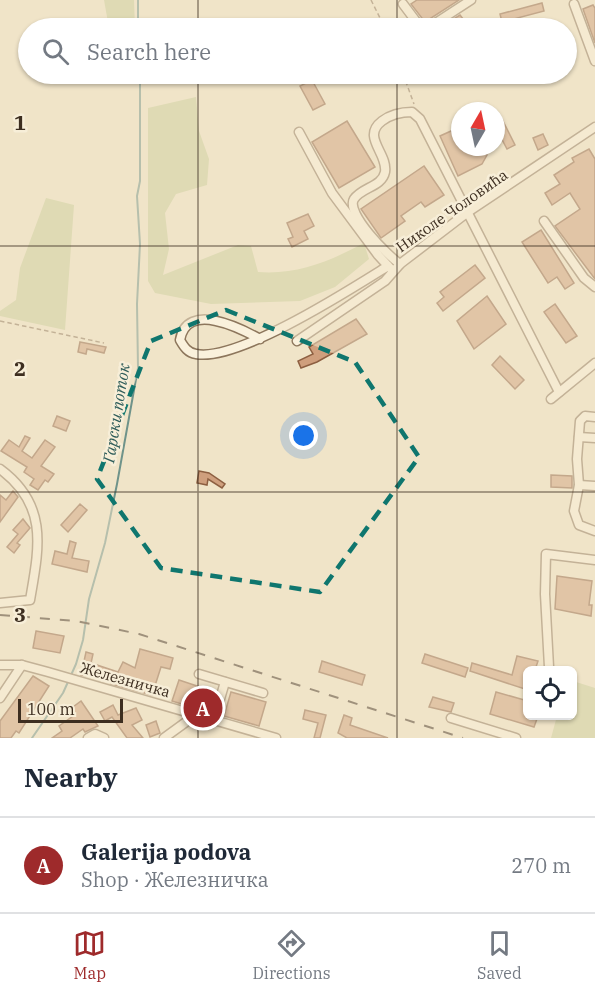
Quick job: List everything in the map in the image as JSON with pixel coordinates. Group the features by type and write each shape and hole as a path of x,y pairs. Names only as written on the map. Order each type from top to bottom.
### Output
{"street":[{"path":"443,18 471,0"},
{"path":"403,4 414,18"},
{"path":"574,4 595,61"},
{"path":"394,267 353,212 352,204 356,197 384,177 384,161 374,137 376,127 394,115 409,112 415,114 468,212 559,392"},
{"name":"Николе Чоловића","path":"297,341 385,281 394,267 468,212 595,127"},
{"path":"299,132 332,193 394,267"},
{"path":"544,221 584,278 595,287"},
{"path":"260,339 232,324 219,320 190,323 181,332 180,340 185,350 197,354 214,354 260,339 394,267"},
{"path":"551,399 595,363"},
{"path":"595,417 581,418 577,467 579,485 574,504 575,519 582,528 595,531"},
{"path":"579,436 595,438"},
{"path":"0,469 21,488 37,525 40,543 30,600 0,603"},
{"path":"579,485 595,486"},
{"path":"549,666 544,594 546,554 595,560"},
{"name":"Железничка","path":"0,665 22,665 214,719 260,736 276,738"},
{"path":"0,698 22,665"},
{"path":"199,674 263,693"},
{"path":"214,719 225,682"},
{"path":"164,738 197,714"},
{"path":"451,717 516,738"},
{"path":"88,738 95,734 104,738"}],"path":[{"path":"371,0 380,18"},
{"path":"406,84 415,114"},
{"path":"0,321 104,343"}],"highlighted area":[{"path":"226,310 355,362 419,457 320,592 161,568 97,479 151,341"}],"green space":[{"path":"104,0 134,0 135,18 107,18"},
{"path":"196,97 199,131 209,159 207,185 176,194 165,213 169,249 163,275 238,245 251,246 258,272 300,269 339,256 364,243 369,259 335,287 300,301 211,304 155,293 148,281 148,108"},
{"path":"46,198 74,205 65,330 0,316 0,311 16,300 20,268"},
{"path":"577,682 595,688 595,738 551,738 556,720 577,720"}],"building":[{"path":"417,0 459,0 431,18 422,18 411,4"},
{"path":"542,3 544,11 517,18 501,18 500,14"},
{"path":"593,5 595,8 595,43 583,9"},
{"path":"314,84 325,104 313,110 300,86"},
{"path":"347,121 375,167 339,188 312,142"},
{"path":"505,125 515,145 507,149 505,145"},
{"path":"451,131 451,156 486,156 482,164 458,176 440,136"},
{"path":"543,134 548,145 538,150 533,138"},
{"path":"589,149 595,159 595,279 555,226 580,209 570,193 552,205 545,193 560,184 554,175 574,162 572,158"},
{"path":"424,166 444,195 425,207 421,202 401,216 405,221 381,238 361,209"},
{"path":"308,214 314,226 304,231 308,239 292,247 288,239 293,237 287,223"},
{"path":"541,230 574,283 565,289 557,277 548,283 522,242"},
{"path":"475,265 485,278 443,311 437,303 444,297 440,292"},
{"path":"487,296 506,324 474,349 457,321"},
{"path":"555,304 577,336 566,343 544,312"},
{"path":"356,319 367,334 317,362 301,368 298,361 313,354 309,347"},
{"path":"80,342 106,347 104,353 87,349 86,354 78,352"},
{"path":"500,356 524,380 515,389 492,365"},
{"path":"57,416 70,421 66,431 53,426"},
{"path":"25,436 30,438 22,451 32,458 45,440 55,447 41,466 54,474 48,482 45,480 38,490 30,485 34,479 24,472 27,467 1,451 9,440 19,447"},
{"path":"199,471 209,473 225,484 222,488 208,479 207,485 197,483"},
{"path":"551,475 572,476 572,488 551,487"},
{"path":"13,491 18,497 0,522 0,495 6,500"},
{"path":"80,504 87,510 68,532 61,525"},
{"path":"23,519 30,528 17,543 20,545 14,553 7,547 18,534 13,530"},
{"path":"70,541 76,543 72,558 89,561 87,572 52,564 55,551 67,554"},
{"path":"557,576 592,581 589,605 592,605 591,616 555,609"},
{"path":"36,631 64,636 60,653 33,648"},
{"path":"140,649 173,658 170,669 161,667 152,695 111,684 114,678 89,670 88,676 81,675 86,652 93,654 91,663 118,672 123,662 135,668"},
{"path":"425,654 468,668 465,677 422,663"},
{"path":"517,656 538,661 536,666 523,666 523,688 470,671 472,663 512,675"},
{"path":"322,661 365,675 362,685 319,672"},
{"path":"33,676 49,686 19,733 16,731 11,738 0,738 0,721"},
{"path":"179,680 215,692 208,712 172,701"},
{"path":"231,692 266,702 259,726 224,716"},
{"path":"496,692 523,700 523,720 537,720 534,727 490,714"},
{"path":"433,697 454,703 451,712 429,707"},
{"path":"81,701 98,726 85,732 83,729 70,738 52,738 62,731 59,726 73,716 69,710"},
{"path":"113,705 118,715 136,708 142,720 132,725 143,738 127,738 112,717 105,721 100,712"},
{"path":"305,710 326,715 320,738 314,738 318,723 303,719"},
{"path":"344,715 352,718 350,725 388,738 347,738 338,733"},
{"path":"156,721 160,733 150,737 146,725"}],"waterway":[{"name":"Гарски поток","path":"138,0 138,18"},
{"name":"Гарски поток","path":"32,738 63,693 76,664 83,640 89,599 105,543 117,484 138,368 137,304 140,244 137,196 140,181 140,84"}],"railway":[{"path":"0,615 76,621 139,634 463,738"}],"place":[{"name":"Galerija podova","path":"203,708"}]}
